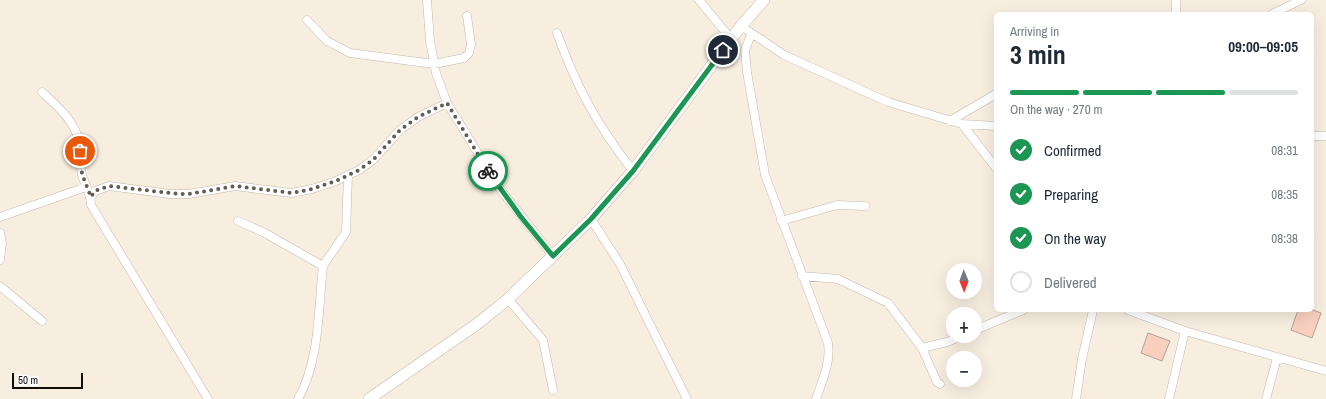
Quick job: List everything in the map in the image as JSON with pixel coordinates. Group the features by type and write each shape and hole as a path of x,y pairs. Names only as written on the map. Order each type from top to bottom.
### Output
{"main road":[{"path":"369,399 477,324 508,300 591,219 633,171 741,26 764,0"}],"street":[{"path":"428,0 430,41 434,64 447,103 500,189 553,256"},
{"path":"699,0 732,39"},
{"path":"1176,0 1176,12"},
{"path":"1276,12 1301,0"},
{"path":"307,20 327,41 350,53 434,64 464,58 469,53 471,44 467,16"},
{"path":"741,26 751,35 784,55 888,102 962,124 994,126"},
{"path":"557,33 570,67 587,103 602,129 633,171"},
{"path":"751,35 745,50 759,146 765,175 828,343 830,353 828,366 816,399"},
{"path":"42,92 63,111 76,129 80,142 82,174 86,188 91,197 91,204 208,399"},
{"path":"950,121 994,95"},
{"path":"91,197 95,191 109,186 170,194 189,194 235,186 292,193 312,189 348,175 373,160 400,130 418,117 447,103"},
{"path":"962,124 994,165"},
{"path":"1314,136 1326,132"},
{"path":"1314,136 1326,136"},
{"path":"298,399 306,384 312,362 323,266 346,232 348,175"},
{"path":"0,216 86,188"},
{"path":"781,221 837,205 866,206"},
{"path":"591,219 620,264 687,399"},
{"path":"238,221 263,232 323,266"},
{"path":"0,233 2,244 0,260"},
{"path":"802,276 838,279 888,303 922,348 937,382 940,384"},
{"path":"0,286 42,321"},
{"path":"508,300 543,340 552,390"},
{"path":"982,327 1018,312"},
{"path":"1076,399 1082,359 1093,312"},
{"path":"1133,312 1185,331 1326,371"},
{"path":"1169,399 1185,331"},
{"path":"922,348 946,341"},
{"path":"1266,399 1277,358"}],"building":[{"path":"1314,310 1321,313 1312,338 1291,330 1297,312 1314,312"},
{"path":"1148,333 1170,341 1162,361 1141,353"}],"way so far":[{"path":"80,151 82,174 86,188 91,197 95,191 102,187 109,186 121,186 170,194 189,194 235,186 292,193 312,189 336,181 359,170 373,160 382,148 400,130 418,117 447,103 488,171"}],"route":[{"path":"488,171 521,217 553,256 591,219 633,171 723,50"}]}
